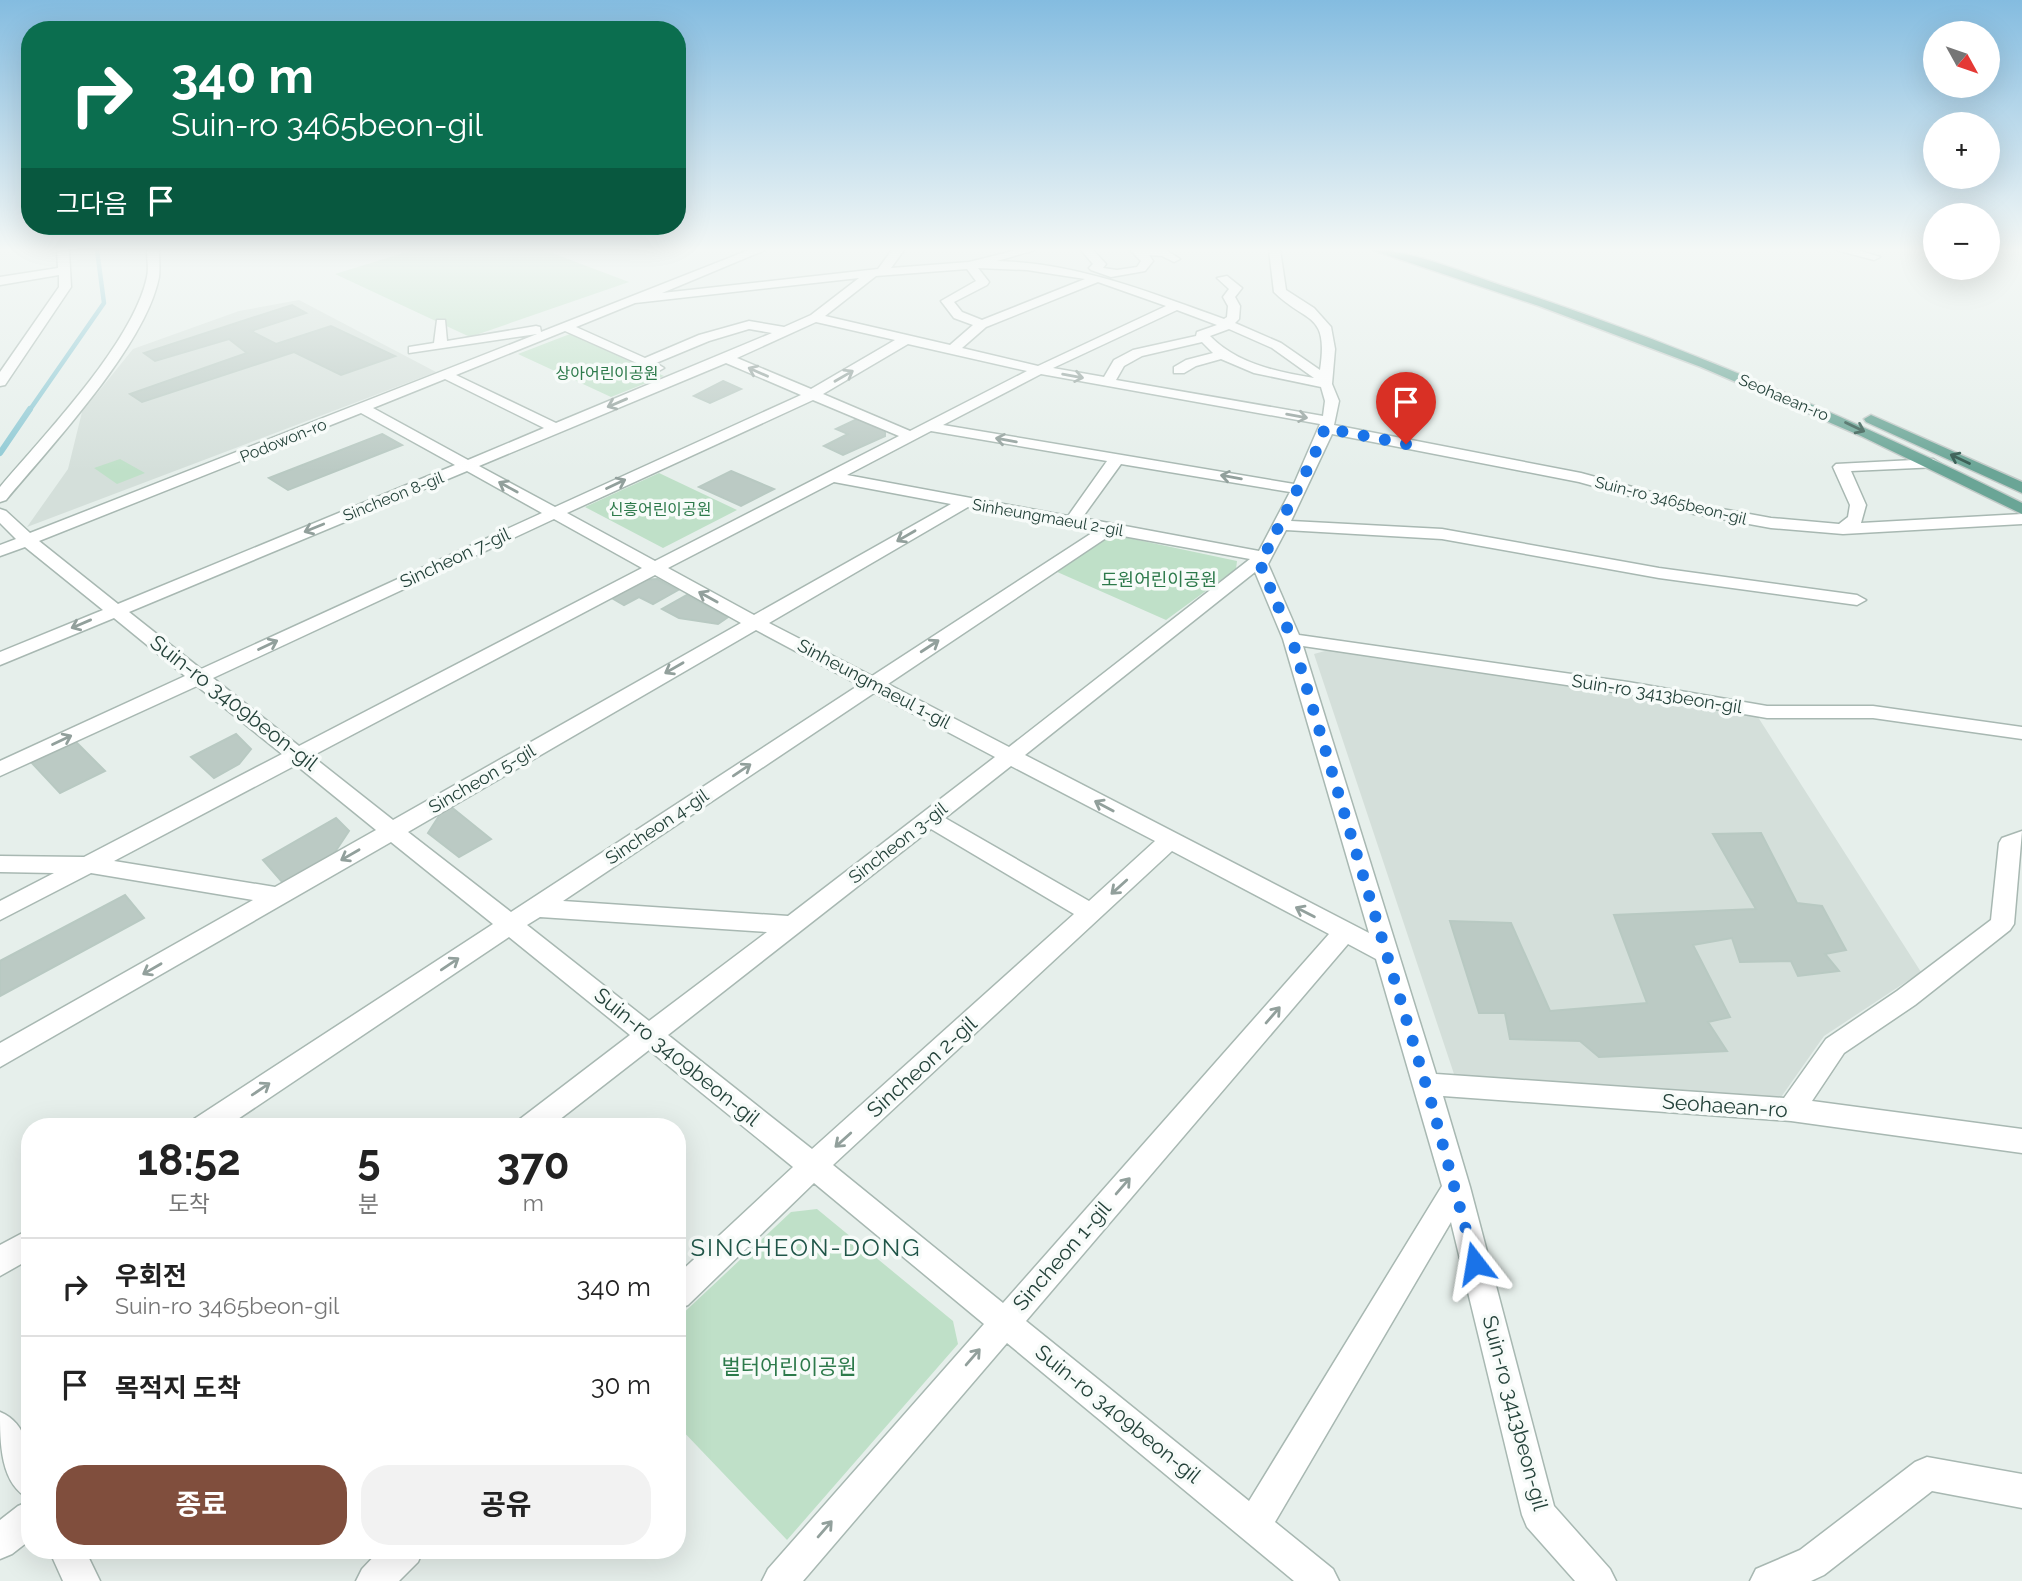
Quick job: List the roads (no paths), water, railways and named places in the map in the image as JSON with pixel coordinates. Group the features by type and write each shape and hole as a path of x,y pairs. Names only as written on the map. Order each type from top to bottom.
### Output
{"main road":[{"name":"Seohaean-ro","path":"1600,324 1673,350 1823,413 2022,509"},
{"name":"Seohaean-ro","path":"1636,324 1752,368 2019,485"}],"street":[{"path":"0,382 40,324"},
{"path":"0,497 119,350 133,324"},
{"path":"440,345 441,324"},
{"name":"Podowon-ro","path":"0,551 573,324"},
{"name":"Sincheon 8-gil","path":"0,659 726,358 802,324"},
{"name":"Suin-ro 3465beon-gil","path":"840,324 1039,370 1327,425 1581,478 1731,517 1843,529 2022,519"},
{"path":"952,350 982,324"},
{"path":"0,911 655,568 1039,370 1137,324"},
{"path":"1224,324 1259,336 1297,357 1325,384 1332,400 1327,425 1264,557"},
{"path":"1323,324 1326,328 1328,361 1325,384"},
{"path":"414,350 570,325 678,378"},
{"path":"647,362 704,338 749,325 785,331"},
{"path":"1227,325 1202,335 1216,350 1254,369 1280,377 1325,384"},
{"path":"1108,382 1119,363 1138,353 1204,338"},
{"name":"Sincheon 7-gil","path":"0,769 811,395 906,339"},
{"path":"1179,370 1226,353"},
{"path":"726,358 911,436"},
{"path":"446,375 556,429"},
{"name":"Sinheungmaeul 1-gil","path":"363,408 755,622 1388,954"},
{"path":"930,427 1298,489"},
{"path":"1072,521 1117,458"},
{"path":"1843,529 1856,519 1858,505 1841,467 1933,464"},
{"name":"Sinheungmaeul 2-gil","path":"833,477 1264,557"},
{"name":"Sincheon 5-gil","path":"0,1056 965,502"},
{"name":"Suin-ro 3409beon-gil","path":"0,514 27,540 649,1034 1321,1581"},
{"path":"1279,525 1442,534 1659,573 1857,600"},
{"name":"Sincheon 4-gil","path":"218,1118 1110,528"},
{"name":"Suin-ro 3413beon-gil","path":"1264,557 1260,564 1292,639 1456,1187 1539,1515 1598,1581"},
{"name":"Sincheon 3-gil","path":"542,1118 1264,557"},
{"name":"Suin-ro 3413beon-gil","path":"1292,639 1628,688 1767,712 1873,712 2022,733"},
{"path":"930,819 1091,913"},
{"path":"1791,1110 1835,1045 1906,998 2001,923 2010,843 2022,839"},
{"name":"Sincheon 2-gil","path":"686,1287 1170,841"},
{"path":"0,864 89,865 279,896"},
{"path":"535,908 792,925"},
{"name":"Sincheon 1-gil","path":"780,1581 1345,932"},
{"name":"Seohaean-ro","path":"1426,1084 1791,1110 2022,1140"},
{"path":"1254,1525 1456,1187"},
{"path":"0,1262 21,1248"},
{"path":"0,1428 21,1466"},
{"path":"1768,1581 1812,1563 1927,1474 2022,1491"},
{"path":"0,1542 21,1525"},
{"path":"71,1559 82,1581"},
{"path":"374,1581 397,1559"}],"waterway":[{"path":"29,411 90,324"},
{"path":"0,453 30,409"}],"district":[{"name":"SINCHEON-DONG","path":"806,1248"}],"park label":[{"name":"상아어린이공원","path":"607,373"},
{"name":"신흥어린이공원","path":"660,509"},
{"name":"도원어린이공원","path":"1159,580"},
{"name":"벌터어린이공원","path":"789,1367"}]}
